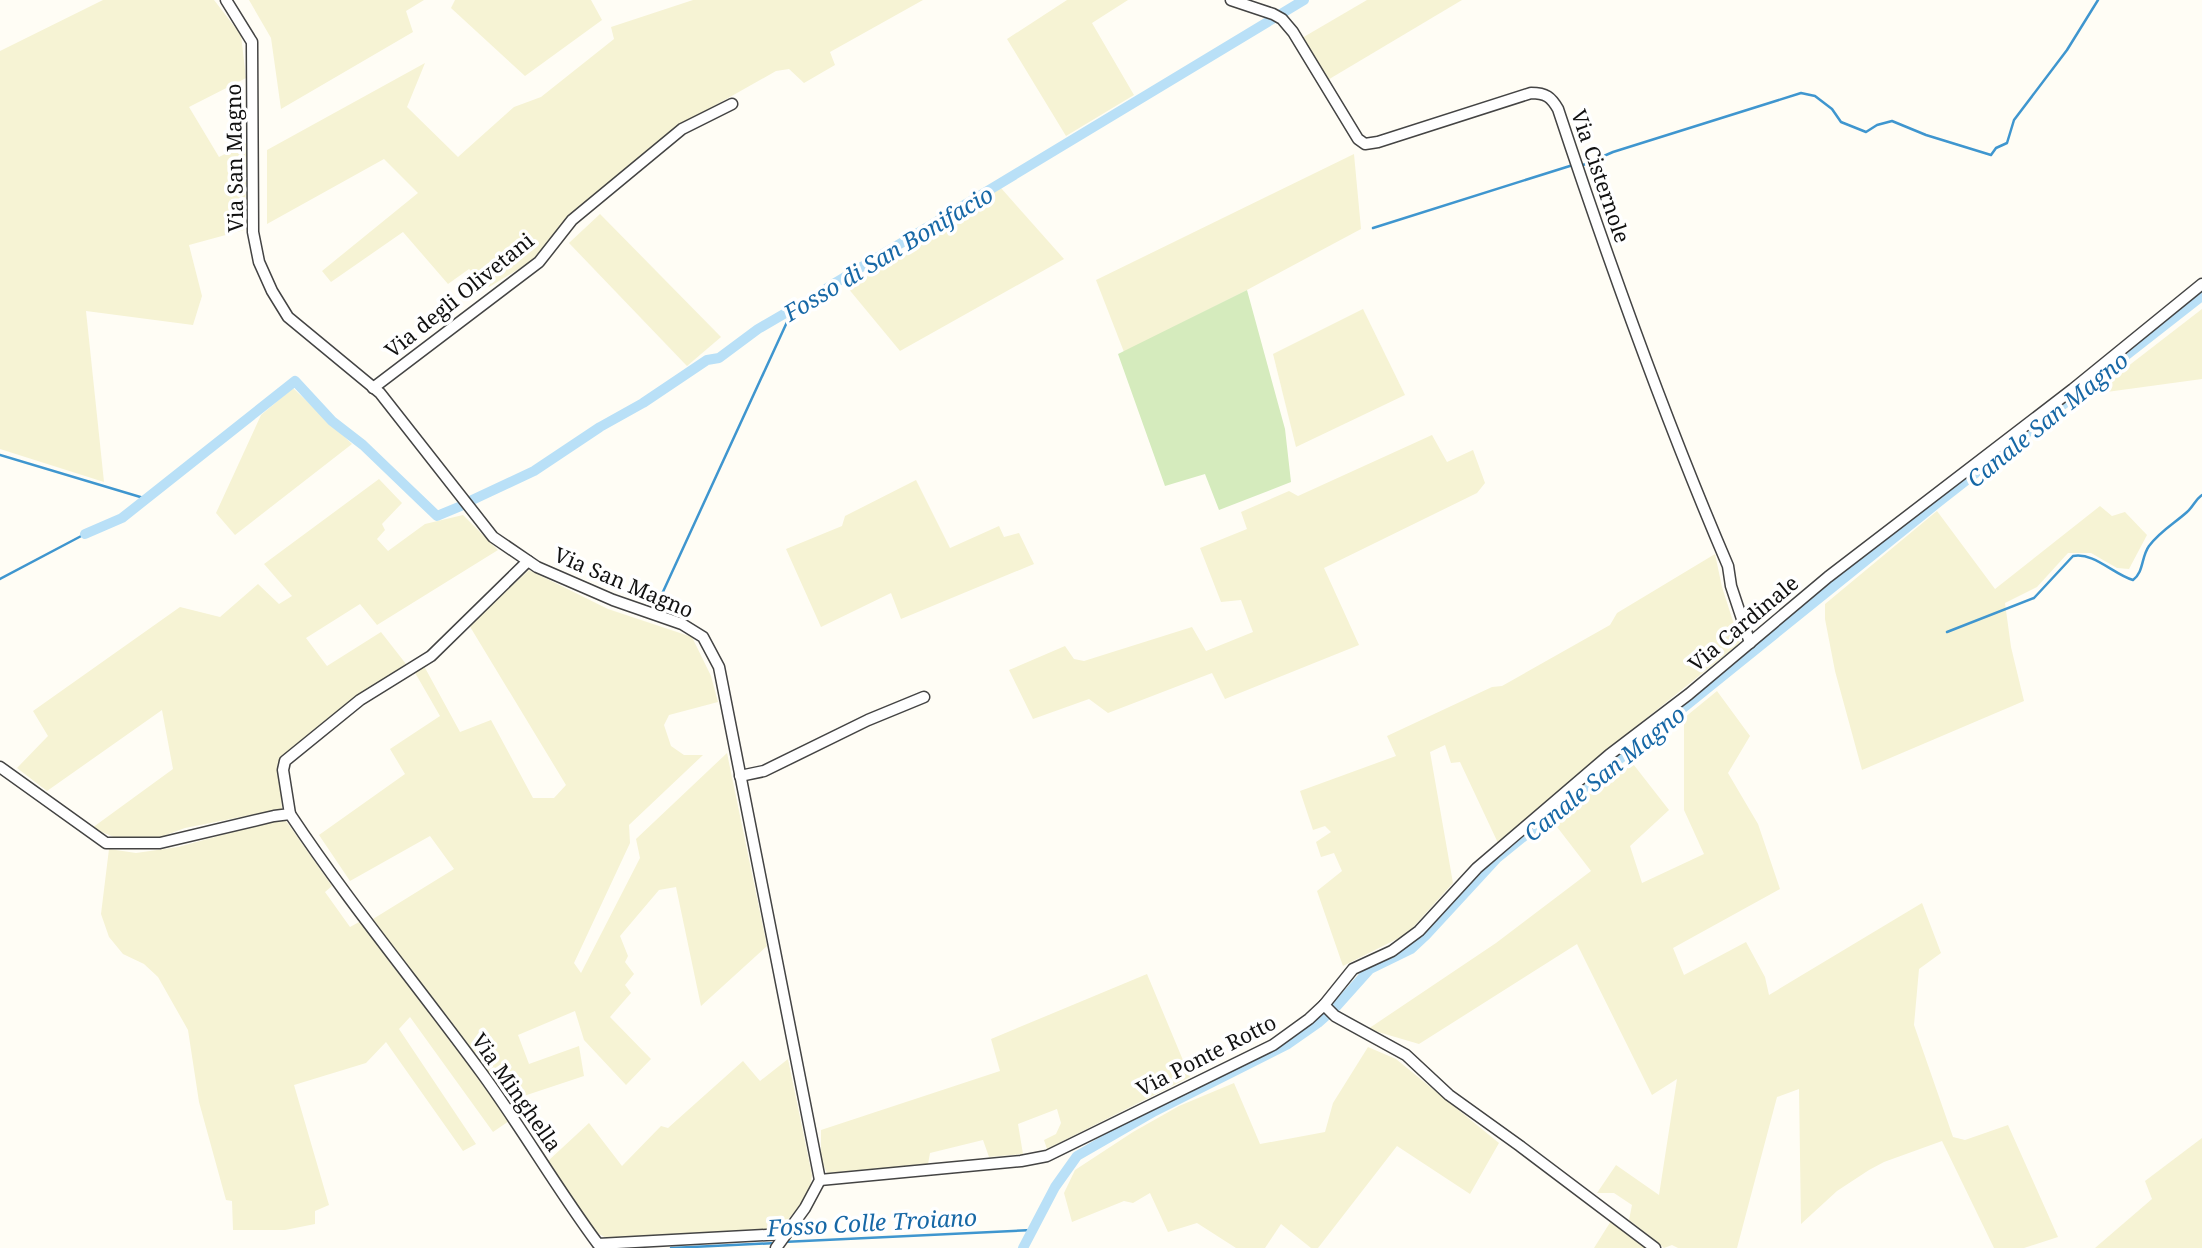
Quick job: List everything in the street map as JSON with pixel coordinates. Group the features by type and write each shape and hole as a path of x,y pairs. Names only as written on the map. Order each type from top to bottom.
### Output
{"street":[{"name":"Via San Magno","path":"226,0 252,42 253,232 260,262 272,291 288,317 380,393 493,537 528,561 613,600 682,624 703,637 719,667 820,1180"},
{"name":"Via Cisternole","path":"1231,0 1278,16 1293,32 1358,139 1365,144 1531,93 1543,93 1552,98 1660,395 1728,566 1731,586 1750,643"},
{"name":"Via degli Olivetani","path":"373,388 539,261 572,220 682,129 732,104"},
{"name":"Via Cardinale","path":"1329,1009 1353,970 1402,945 1433,917 1461,884 1495,852 1609,755 1679,702 1828,577 2073,389 2202,284"},
{"path":"0,767 106,843 160,843 290,814 285,761 360,700 431,656 528,561"},
{"path":"740,776 764,771 868,720 924,697"},
{"name":"Via Minghella","path":"290,814 312,848 514,1118 598,1244 780,1240"},
{"path":"1329,1009 1349,1024 1406,1055 1448,1095 1655,1248"},
{"name":"Via Ponte Rotto","path":"820,1180 1021,1161 1047,1156 1273,1045 1309,1019 1329,1009"},
{"path":"780,1240 805,1209 820,1180"}],"shaded area":[{"path":"103,0 214,0 241,35 246,78 189,107 219,157 248,142 244,230 189,245 202,296 193,325 86,311 104,482 0,449 0,51"},
{"path":"249,0 424,0 406,11 413,32 281,109 271,38"},
{"path":"455,0 591,0 602,20 525,76 451,8"},
{"path":"693,0 923,0 830,52 835,65 804,83 789,69 776,71 675,128 565,219 535,259 489,287 469,269 448,284 403,232 331,282 322,271 418,193 384,159 267,224 267,150 425,63 407,107 458,157 514,107 541,97 614,39 611,27"},
{"path":"1067,0 1128,0 1092,23 1134,95 1066,136 1007,39"},
{"path":"1367,0 1462,0 1326,81 1302,38"},
{"path":"1354,154 1361,229 1124,352 1096,280"},
{"path":"1001,188 1064,259 900,351 847,287"},
{"path":"600,214 721,337 687,366 569,243"},
{"path":"1363,309 1405,395 1296,447 1273,354"},
{"path":"2202,309 2202,379 2092,394"},
{"path":"293,388 352,444 235,535 216,513 261,415"},
{"path":"1432,435 1447,462 1473,450 1485,483 1477,493 1324,568 1359,645 1225,699 1212,673 1108,713 1089,699 1033,719 1009,670 1065,646 1074,659 1084,661 1192,627 1206,651 1253,632 1241,600 1221,602 1200,548 1247,529 1241,512 1289,491 1298,496"},
{"path":"379,479 402,503 382,524 385,530 377,539 388,551 425,524 463,515 498,550 377,625 360,604 306,638 327,666 381,632 406,664 354,699 284,756 279,763 282,809 185,828 158,838 121,840 92,828 173,769 162,710 47,791 17,768 48,736 33,711 180,607 220,617 258,584 279,604 292,596 264,564"},
{"path":"916,480 950,548 999,526 1004,537 1019,533 1034,564 901,619 891,593 821,627 786,549 842,526 845,516"},
{"path":"2100,506 2112,516 2125,512 2147,535 2129,569 2117,568 2091,553 2068,553 2037,587 2005,603 2011,647 2024,701 1862,770 1835,671 1825,619 1825,604 1937,511 1995,589"},
{"path":"1715,554 1722,587 1740,643 1613,745 1498,843 1460,762 1451,763 1445,745 1430,752 1453,883 1407,934 1343,966 1317,891 1342,871 1334,853 1321,857 1316,842 1331,832 1325,826 1313,830 1300,791 1396,756 1387,736 1492,687 1502,686 1610,625 1617,613"},
{"path":"529,570 608,609 692,637 711,676 718,702 669,715 664,725 671,746 684,755 703,755 629,825 630,843 574,963 581,973 640,858 636,839 727,753 767,946 701,1006 676,887 659,890 620,936 628,956 625,962 634,974 625,985 631,993 610,1017 651,1059 626,1085 584,1040 575,1011 518,1035 529,1064 579,1046 584,1076 506,1102 451,1021 403,962 373,919 454,869 430,836 350,881 319,835 405,774 390,749 440,716 414,671 424,666 460,732 491,720 533,798 554,798 566,785 469,625"},
{"path":"1717,691 1750,736 1728,773 1758,824 1780,889 1673,948 1684,975 1746,942 1765,977 1769,995 1922,903 1941,953 1919,969 1914,1025 1953,1137 1965,1140 2008,1125 2058,1237 2024,1248 1994,1248 1942,1141 1869,1170 1837,1191 1801,1224 1799,1089 1777,1097 1737,1248 1678,1248 1672,1245 1664,1248 1629,1220 1632,1205 1614,1193 1597,1193 1616,1165 1659,1195 1677,1079 1652,1095 1577,944 1419,1044 1368,1029 1496,943 1591,871 1554,823 1630,760 1669,810 1630,846 1642,883 1704,854 1684,810 1684,718"},
{"path":"284,818 332,886 325,892 350,927 361,921 391,964 443,1027 509,1121 493,1132 410,1017 399,1029 476,1144 463,1151 386,1042 366,1063 294,1085 329,1205 315,1211 315,1224 285,1230 233,1230 232,1201 226,1200 199,1102 188,1030 158,977 144,964 123,954 109,937 101,914 109,849 136,853 178,847"},
{"path":"1147,974 1190,1077 1047,1149 1044,1140 1056,1134 1061,1123 1057,1109 1018,1124 1023,1154 989,1157 983,1140 930,1153 928,1164 827,1173 821,1160 821,1130 1000,1071 991,1039"},
{"path":"1368,1047 1396,1059 1499,1143 1470,1194 1397,1146 1318,1248 1311,1248 1281,1224 1265,1248 1236,1248 1197,1223 1168,1232 1150,1193 1133,1203 1124,1201 1072,1222 1064,1193 1075,1170 1179,1106 1234,1083 1260,1144 1325,1132 1333,1103"},
{"path":"788,1059 812,1175 809,1195 778,1231 610,1240 592,1230 548,1161 589,1123 622,1166 661,1126 668,1128 743,1061 760,1081"},
{"path":"2202,1138 2202,1248 2095,1248 2152,1199 2145,1181"},
{"path":"1611,1221 1648,1248 1594,1248"}],"green space":[{"path":"1247,290 1285,429 1291,482 1219,510 1205,474 1165,486 1118,354"}],"waterway":[{"name":"Fosso di San Bonifacio","path":"470,501 534,471 707,360 719,358 758,329 805,305 830,286 1304,0"},
{"path":"1583,165 1613,152 1801,93 1815,96 1832,109 1841,122 1866,132 1877,125 1892,121 1926,135 1991,155 1996,148 2007,143 2014,120 2067,50 2098,0"},
{"path":"1373,228 1573,165"},
{"name":"Canale San Magno","path":"1023,1248 1055,1187 1077,1156 1155,1111 1288,1044 1318,1023 1370,969 1411,949 1497,858 1941,500 2202,296"},
{"path":"656,607 793,309"},
{"name":"Fosso di San Bonifacio","path":"85,534 122,518 295,381 332,421 363,445 437,516 461,506"},
{"path":"0,455 147,499"},
{"path":"1947,632 2034,598 2073,556 2096,560 2133,580 2137,577 2146,550 2153,541 2187,512 2202,495"},
{"name":"Fosso di San Bonifacio","path":"0,579 85,534"},
{"name":"Fosso Colle Troiano","path":"783,1242 1032,1230"},
{"name":"Fosso Colle Troiano","path":"671,1248 776,1243"}]}
